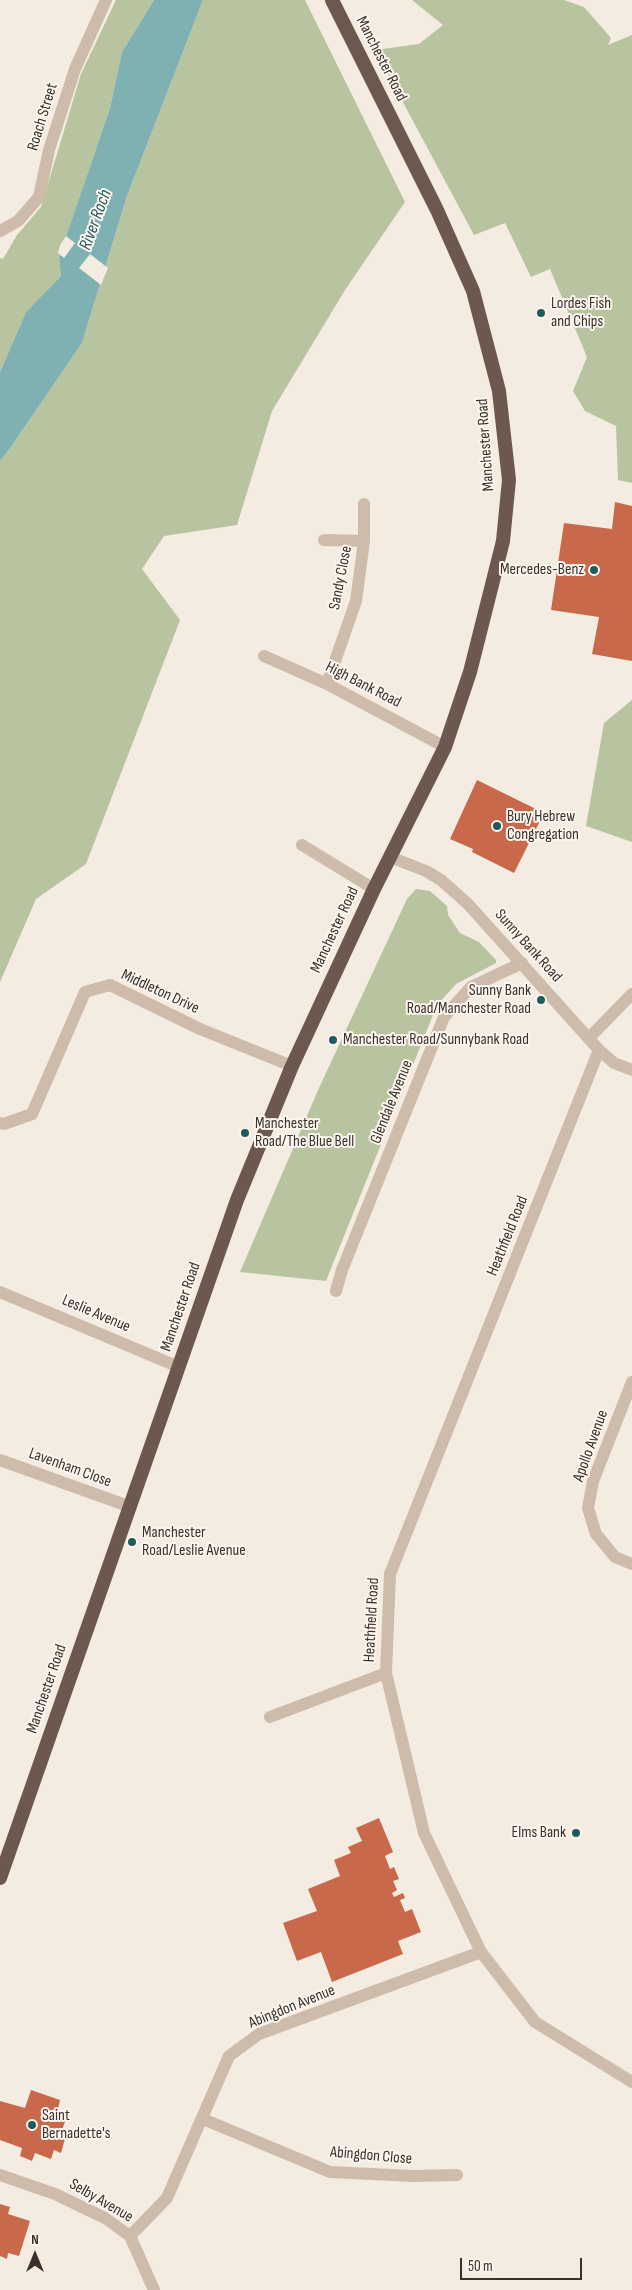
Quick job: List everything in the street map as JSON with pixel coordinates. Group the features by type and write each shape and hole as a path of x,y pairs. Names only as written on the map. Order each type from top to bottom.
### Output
{"highway":[{"name":"Manchester Road","path":"0,1878 128,1506 237,1200 292,1066 374,889 445,746 470,672 503,541 509,480 500,391 473,291 437,210 332,0"}],"street":[{"name":"Roach Street","path":"0,231 18,221 39,197 49,150 75,69 106,0"},
{"name":"Sandy Close","path":"326,684 356,601 364,541 364,504"},
{"path":"324,540 364,541"},
{"name":"High Bank Road","path":"264,656 326,684 445,746"},
{"path":"302,845 374,889"},
{"name":"Sunny Bank Road","path":"390,857 426,871 441,880 468,904 599,1050 614,1063 632,1070"},
{"name":"Glendale Avenue","path":"336,1291 342,1270 444,1017 471,987 522,963"},
{"name":"Middleton Drive","path":"0,1123 4,1124 32,1114 85,992 110,986 200,1029 292,1066"},
{"path":"589,1038 632,994"},
{"name":"Heathfield Road","path":"599,1050 390,1574 386,1673 424,1833 481,1952 535,2022 632,2082"},
{"name":"Leslie Avenue","path":"0,1292 179,1367"},
{"name":"Apollo Avenue","path":"632,1382 593,1481 588,1508 596,1534 614,1557 632,1564"},
{"name":"Lavenham Close","path":"0,1460 128,1506"},
{"path":"270,1716 386,1673"},
{"name":"Abingdon Avenue","path":"130,2236 167,2198 229,2056 259,2034 481,1952"},
{"name":"Abingdon Close","path":"203,2118 330,2172 413,2176 457,2175"},
{"name":"Selby Avenue","path":"0,2175 55,2194 105,2218 130,2236 154,2290"}],"green space":[{"path":"116,0 154,0 122,52 110,108 59,257 61,276 26,312 0,372 0,258 3,259 17,235 41,207 81,74"},
{"path":"203,0 305,0 405,202 345,290 272,411 237,525 164,536 142,569 180,620 86,864 36,899 0,982 0,459 6,454 82,343 127,196"},
{"path":"412,0 564,0 584,7 611,38 608,45 632,35 632,483 618,480 616,426 585,411 573,391 587,357 550,269 531,277 505,223 474,235 375,50 419,44 443,25"},
{"path":"632,700 632,842 586,826 604,723"},
{"path":"416,889 430,891 447,906 448,915 460,933 479,942 496,960 496,963 456,984 437,1005 326,1281 240,1272 319,1088 407,899"}],"water":[{"name":"River Roch","path":"154,0 203,0 127,196 82,343 0,460 0,372 26,312 61,276 59,257 110,108 122,52"}],"pier":[{"path":"66,236 75,243 64,258 58,253 60,245"},
{"path":"90,254 108,268 101,285 79,268"}],"building":[{"name":"Mercedes-Benz","path":"615,502 632,506 632,661 592,654 599,617 551,610 564,523 612,529"},
{"name":"Bury Hebrew Congregation","path":"477,780 544,813 514,873 472,852 473,849 450,839"},
{"path":"379,1818 393,1852 385,1856 390,1869 394,1867 399,1879 393,1881 397,1890 392,1893 394,1897 403,1893 405,1898 400,1900 405,1912 412,1909 421,1932 398,1941 403,1954 332,1982 321,1952 297,1961 283,1923 317,1911 308,1889 340,1876 334,1860 351,1853 348,1847 362,1841 356,1828"},
{"name":"Saint Bernadette's","path":"31,2090 60,2100 57,2113 67,2116 61,2133 66,2135 61,2153 54,2150 51,2159 35,2153 32,2161 20,2156 22,2148 0,2140 0,2101 25,2108"},
{"path":"0,2204 10,2207 8,2214 30,2221 19,2256 8,2253 7,2259 0,2256"}],"place":[{"name":"Lordes Fish and Chips","path":"541,313"},
{"name":"Mercedes-Benz","path":"594,570"},
{"name":"Bury Hebrew Congregation","path":"497,826"},
{"name":"Sunny Bank Road/Manchester Road","path":"541,1000"},
{"name":"Manchester Road/Sunnybank Road","path":"333,1040"},
{"name":"Manchester Road/The Blue Bell","path":"245,1133"},
{"name":"Manchester Road/Leslie Avenue","path":"132,1542"},
{"name":"Elms Bank","path":"576,1833"},
{"name":"Saint Bernadette's","path":"32,2125"}]}
